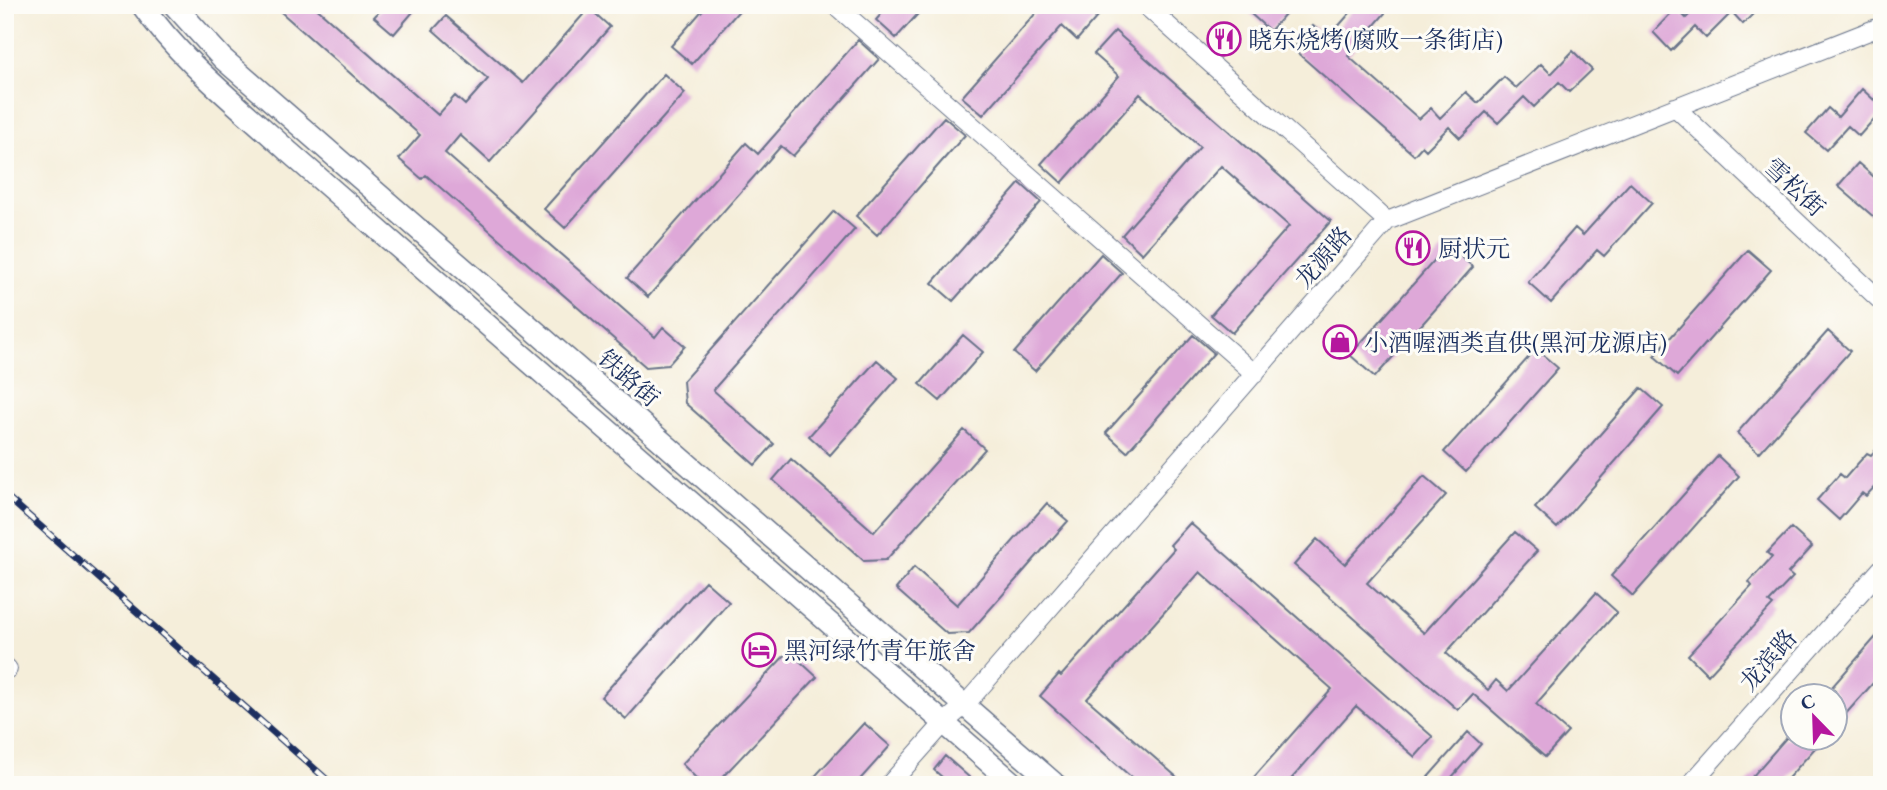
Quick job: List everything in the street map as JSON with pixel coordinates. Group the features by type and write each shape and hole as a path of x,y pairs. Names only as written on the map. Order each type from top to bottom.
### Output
{"main road":[{"path":"142,5 158,28 200,71 289,152 1015,785"},
{"name":"铁路街","path":"174,5 179,14 232,67 1056,785"}],"street":[{"path":"835,5 1255,374"},
{"path":"1145,5 1387,221"},
{"name":"龙源路","path":"889,785 944,723 965,705 1387,221 1882,26"},
{"name":"雪松街","path":"1675,107 1882,302"},
{"name":"龙滨路","path":"1690,785 1882,568"}],"building":[{"path":"273,5 313,5 438,115 455,96 465,105 488,79 433,30 446,16 523,83 589,8 610,27 490,162 460,135 445,153 655,337 663,327 685,346 668,365 646,367 426,175 422,179 399,159 420,135"},
{"path":"385,5 419,5 394,34 374,17"},
{"path":"707,5 744,5 692,64 671,46"},
{"path":"889,5 926,5 896,38 876,20"},
{"path":"1043,5 1087,5 1098,16 1077,40 1062,26 983,115 962,97"},
{"path":"1241,5 1293,5 1270,31"},
{"path":"1357,5 1392,5 1348,56 1419,119 1431,108 1440,118 1466,92 1478,103 1504,77 1516,88 1541,64 1551,74 1573,51 1592,70 1569,92 1559,82 1534,107 1524,97 1498,123 1486,112 1460,138 1449,127 1426,150 1422,146 1414,155 1293,49 1313,26 1328,38"},
{"path":"1699,5 1762,5 1743,24 1732,12 1706,38 1695,27 1671,51 1653,32 1676,8 1686,18"},
{"path":"1115,31 1331,221 1232,333 1211,315 1289,226 1221,166 1142,254 1122,235 1200,147 1140,94 1062,183 1041,164 1119,76 1094,54"},
{"path":"858,40 879,59 793,156 781,146 648,297 627,278 746,143 758,154"},
{"path":"664,74 685,93 565,228 544,209"},
{"path":"1862,89 1874,100 1882,91 1882,110 1859,136 1848,126 1826,150 1806,133 1828,108 1838,117"},
{"path":"944,117 965,135 877,235 856,216"},
{"path":"1858,163 1882,184 1882,224 1838,186"},
{"path":"1020,183 1041,202 953,301 932,283"},
{"path":"1630,183 1652,203 1604,256 1597,250 1551,303 1528,282 1575,228 1583,235"},
{"path":"834,211 855,229 713,390 774,444 755,465 685,403 683,381"},
{"path":"1448,245 1473,267 1375,377 1350,355"},
{"path":"1748,250 1771,270 1677,376 1654,356"},
{"path":"1101,254 1122,273 1035,371 1014,353"},
{"path":"1828,331 1850,351 1759,453 1737,433"},
{"path":"963,335 983,352 940,401 920,384"},
{"path":"1193,335 1214,353 1127,452 1106,433"},
{"path":"1536,349 1558,368 1466,472 1444,452"},
{"path":"877,360 898,378 830,455 809,436"},
{"path":"1641,388 1663,407 1557,528 1535,508"},
{"path":"964,430 985,449 886,560 864,561 773,480 791,459 874,532"},
{"path":"1882,443 1882,479 1866,496 1862,493 1839,520 1817,500 1840,474 1845,478 1867,453 1871,455"},
{"path":"1718,456 1739,476 1633,596 1611,576"},
{"path":"1424,476 1446,495 1367,583 1424,633 1515,532 1537,551 1446,653 1488,690 1496,680 1508,691 1596,593 1617,612 1536,704 1568,732 1545,757 1473,694 1458,710 1294,565 1317,539 1345,564"},
{"path":"1047,503 1068,521 969,633 947,634 896,589 914,567 957,605"},
{"path":"1190,523 1433,737 1415,757 1356,706 1286,785 1247,785 1332,689 1200,572 1087,699 1186,785 1140,785 1040,696 1174,549 1170,545"},
{"path":"1791,528 1812,547 1788,573 1793,577 1769,602 1773,605 1708,675 1688,655 1752,586 1749,582 1772,557 1767,553"},
{"path":"705,581 729,602 626,719 601,697"},
{"path":"1882,630 1882,673 1848,711 1848,682 1836,682"},
{"path":"789,651 817,677 715,785 703,785 682,764"},
{"path":"864,723 890,746 855,785 807,785"},
{"path":"1468,732 1481,744 1445,785 1421,785"},
{"path":"1778,747 1778,752 1811,752 1782,785 1745,785"},
{"path":"945,756 978,785 951,785 934,770"}],"railway":[{"path":"5,495 333,785"}],"place":[{"name":"晓东烧烤(腐败一条街店)","path":"1224,39"},
{"name":"厨状元","path":"1413,248"},
{"name":"小酒喔酒类直供(黑河龙源店)","path":"1340,342"},
{"name":"黑河绿竹青年旅舍","path":"759,650"}]}
